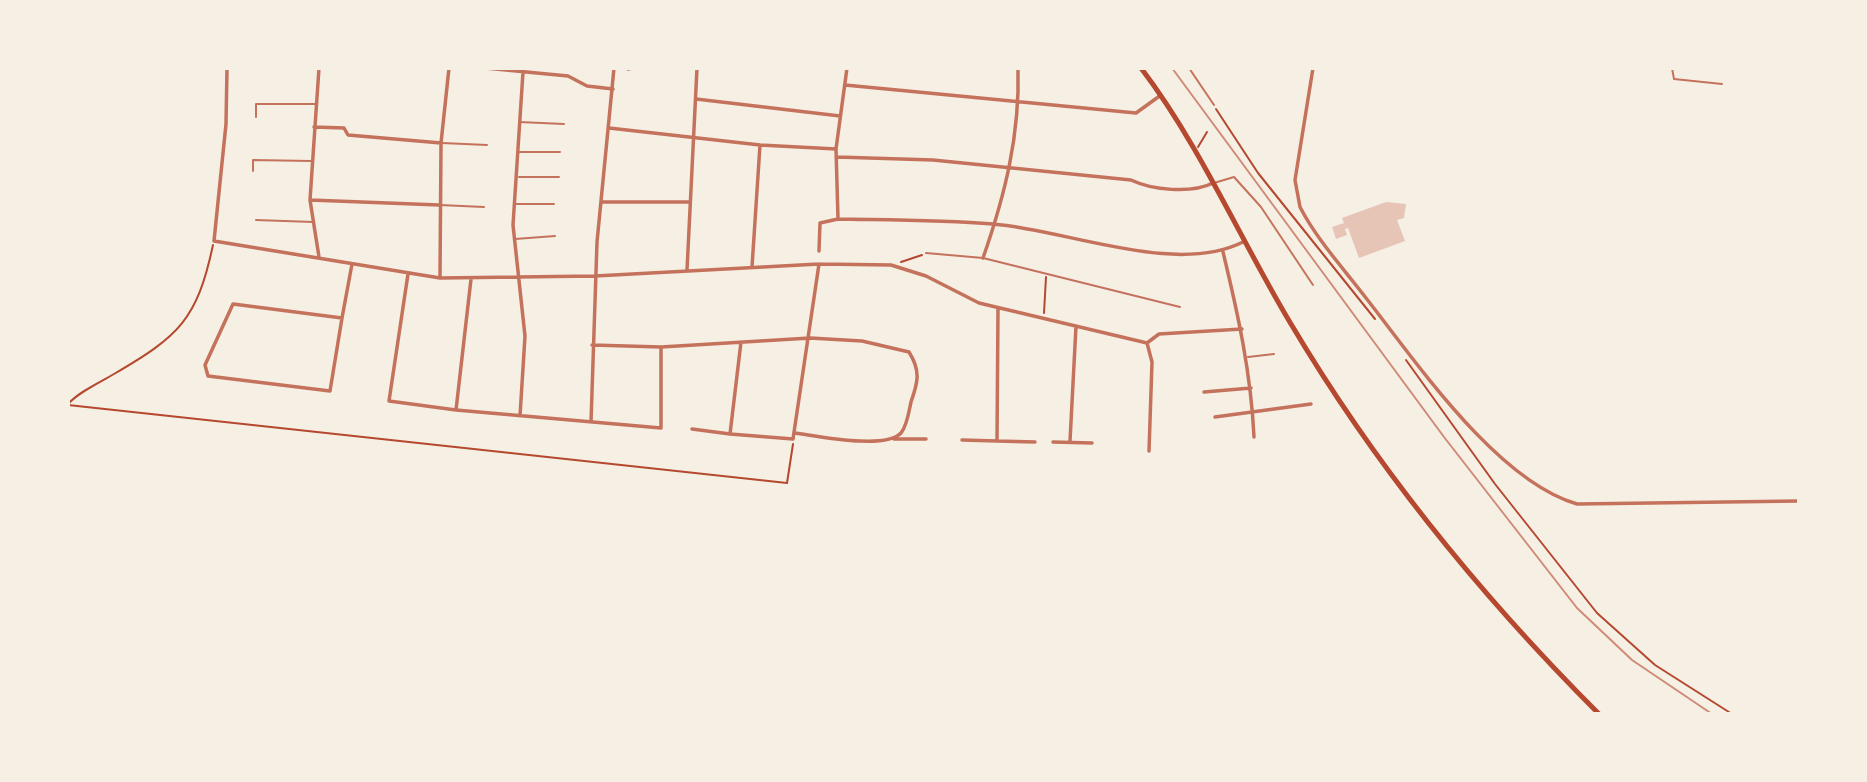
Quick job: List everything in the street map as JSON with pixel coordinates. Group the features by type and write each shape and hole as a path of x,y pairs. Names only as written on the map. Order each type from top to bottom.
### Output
{"main road":[{"path":"1140,68 1161,95 1195,150 1243,242 1328,382 1378,457 1436,533 1514,626 1600,714"}],"street":[{"path":"227,68 226,124 214,241 310,259 319,257 440,278 595,276 819,264 891,265 926,276 960,295 998,308 1147,343 1159,334 1242,328"},
{"path":"319,68 310,200 319,257"},
{"path":"440,278 441,143 449,68"},
{"path":"485,68 568,76 587,86 613,89"},
{"path":"591,422 595,276 614,68"},
{"path":"687,270 697,68"},
{"path":"838,219 836,149 847,68"},
{"path":"983,258 1011,168 1019,102 1018,68"},
{"path":"1313,68 1296,180 1300,207 1439,390 1483,441 1516,470 1549,493 1591,505 1799,500"},
{"path":"520,416 525,336 514,239 518,122 523,72"},
{"path":"845,85 1136,113 1161,95"},
{"path":"695,99 840,116"},
{"path":"314,127 344,128 348,135 441,143"},
{"path":"609,128 760,145 836,149"},
{"path":"752,267 760,145"},
{"path":"837,157 933,160 1131,180 1147,188 1200,188 1213,183"},
{"path":"310,200 439,205"},
{"path":"602,202 690,202"},
{"path":"819,251 820,223 838,219 995,224 1147,253 1202,256 1223,252 1243,242"},
{"path":"1223,252 1247,357 1254,437"},
{"path":"342,318 233,304 205,365 205,374 330,391 352,264"},
{"path":"692,429 730,435 793,439 819,264"},
{"path":"408,274 389,401 456,410 661,428 661,347"},
{"path":"456,410 471,279"},
{"path":"996,441 998,308"},
{"path":"1070,441 1076,327"},
{"path":"592,345 661,347 810,338 862,341 909,352 918,366 919,378 902,432 891,439"},
{"path":"730,435 742,342"},
{"path":"1147,343 1152,362 1149,451"},
{"path":"1205,392 1251,388"},
{"path":"1215,417 1253,414 1311,404"},
{"path":"795,433 866,441 926,439"},
{"path":"962,440 1035,442"},
{"path":"1053,442 1092,443"}],"lane":[{"path":"1189,68 1214,105"},
{"path":"1672,68 1674,79 1721,83"},
{"path":"256,117 256,104 316,104"},
{"path":"518,122 564,124"},
{"path":"441,143 487,145"},
{"path":"518,152 560,152"},
{"path":"253,171 253,160 311,161"},
{"path":"517,177 559,177"},
{"path":"1213,183 1234,177 1261,206 1313,285"},
{"path":"515,204 554,204"},
{"path":"439,205 484,206"},
{"path":"256,220 314,222"},
{"path":"514,239 555,236"},
{"path":"926,253 983,258 1180,307"},
{"path":"1247,357 1274,354"}],"path":[{"path":"1214,105 1221,121 1258,173 1378,324"},
{"path":"1195,150 1207,132"},
{"path":"68,404 141,358 181,328 199,299 214,241"},
{"path":"891,265 926,253"},
{"path":"1044,318 1046,272"},
{"path":"1399,352 1584,599 1611,628 1655,665 1732,714"},
{"path":"68,404 787,483 793,439"}],"building":[{"path":"1386,202 1406,204 1404,218 1397,220 1405,241 1359,258 1348,228 1345,229 1347,235 1336,239 1332,227 1344,223 1342,218"}],"railway":[{"path":"1172,68 1444,437 1577,608 1632,660 1712,714"}]}
